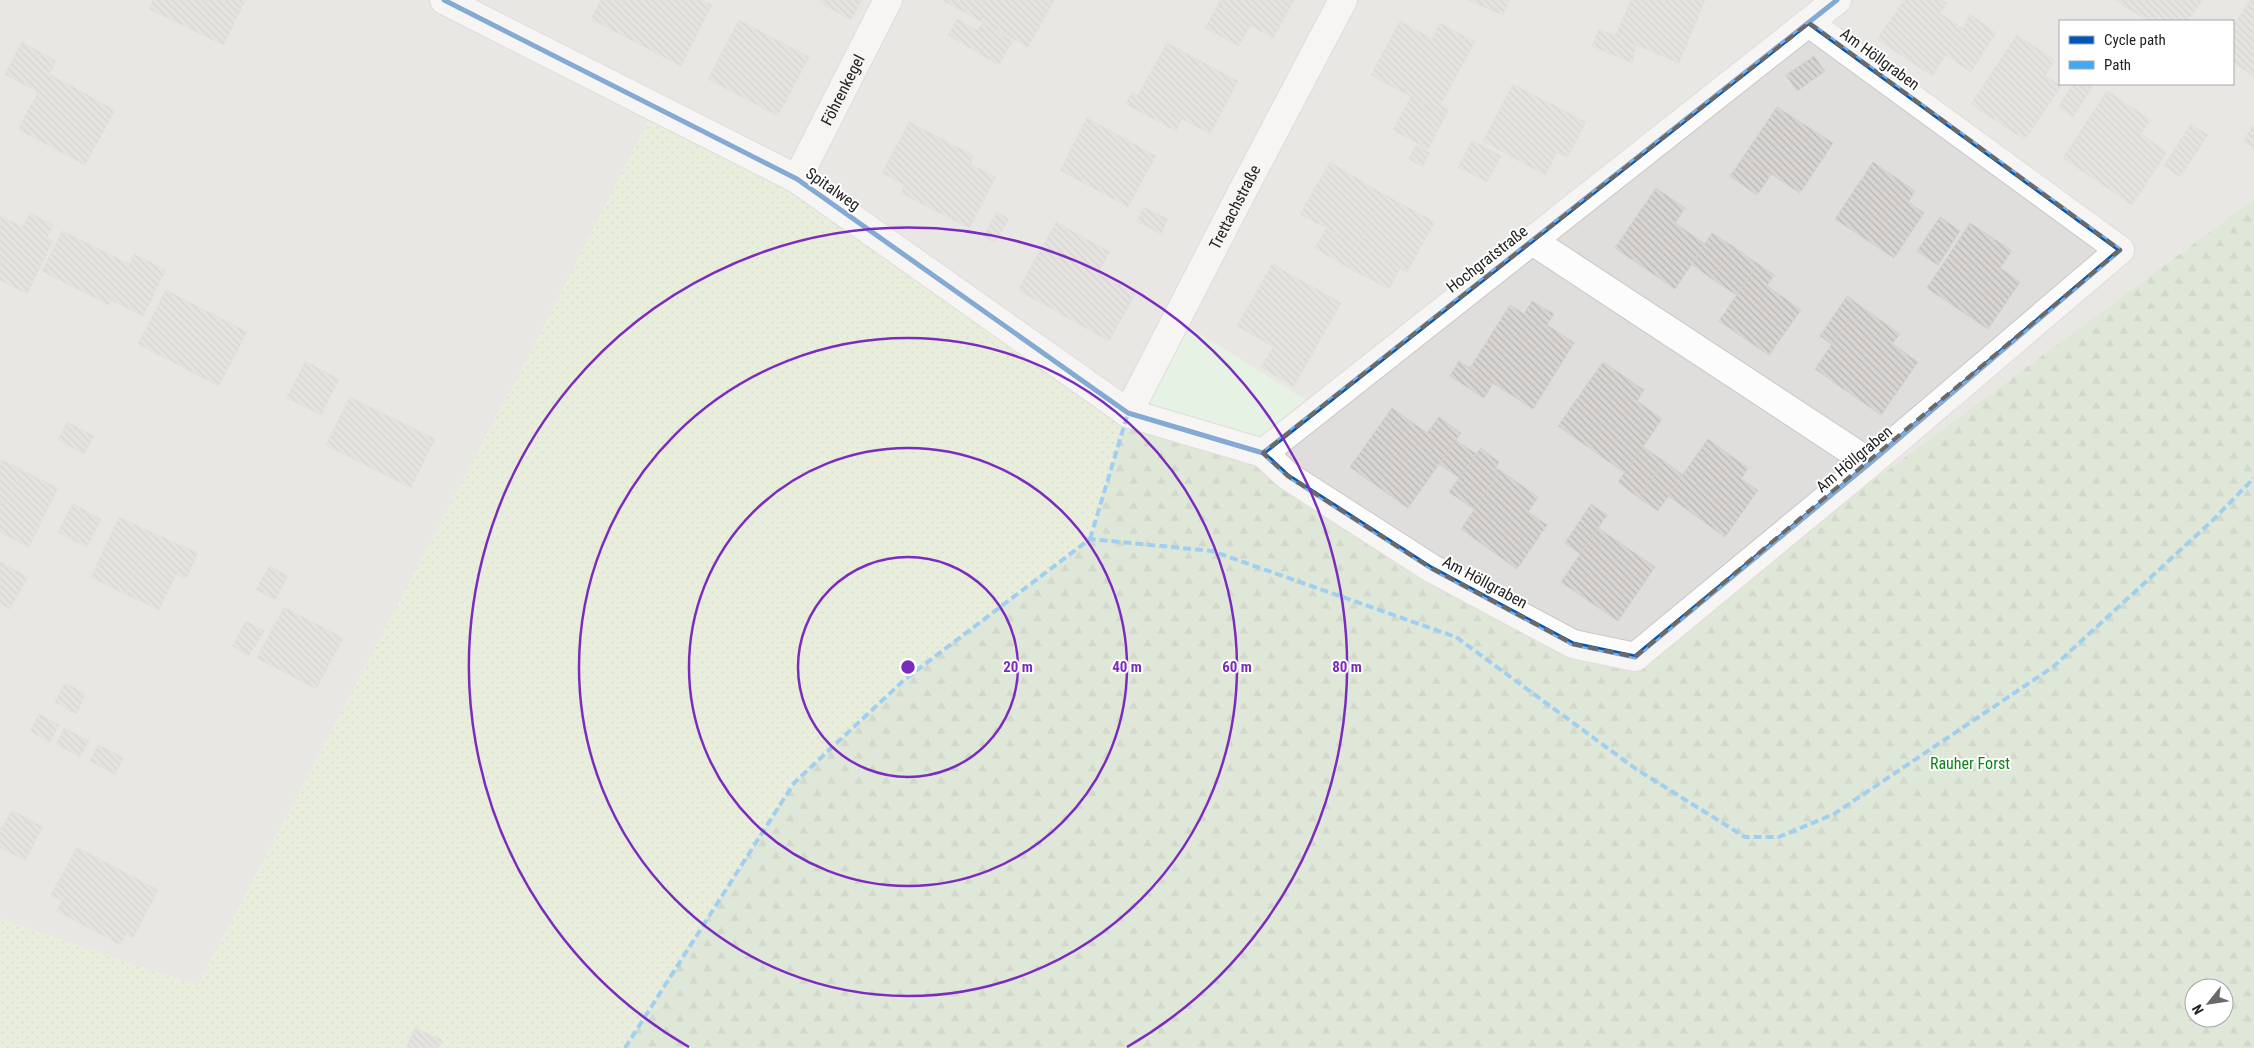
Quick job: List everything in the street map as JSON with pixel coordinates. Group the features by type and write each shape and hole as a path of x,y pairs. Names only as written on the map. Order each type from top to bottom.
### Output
{"street":[{"name":"Spitalweg","path":"444,0 797,179 1128,413"},
{"name":"Föhrenkegel","path":"797,179 888,0"},
{"name":"Trettachstraße","path":"1128,413 1240,194 1343,0"},
{"name":"Hochgratstraße","path":"1263,453 1838,0"},
{"name":"Am Höllgraben","path":"1263,453 1288,476 1431,568 1573,644 1634,657 1870,463 2120,250 1809,23"},
{"name":"Am Höllgraben","path":"1531,240 1870,463"},
{"path":"1128,413 1263,453"}],"highlighted area":[{"path":"1809,23 2120,250 1635,657 1573,644 1431,568 1288,476 1263,453"}],"shaded area":[{"path":"0,0 2254,0 2254,199 1635,657 1573,644 1128,413 656,106 543,328 197,987 0,919"}],"green space":[{"path":"656,106 797,179 1128,413 1090,539 904,680 794,783 625,1048 0,1048 0,919 198,986 543,328"},
{"name":"Rauher Forst","path":"2254,199 2254,1048 625,1048 794,783 904,680 1090,539 1128,413 1263,453 1431,568 1635,657"},
{"path":"1184,324 1309,402 1262,442 1142,408"}],"building":[{"path":"153,0 196,0 236,19 224,45 149,9"},
{"path":"196,0 245,0 236,19"},
{"path":"601,0 702,0 712,5 681,66 591,19"},
{"path":"821,0 862,0 851,20 819,2"},
{"path":"942,0 1054,0 1028,47"},
{"path":"1220,0 1294,0 1273,38 1217,6"},
{"path":"1468,0 1509,0 1503,15"},
{"path":"1631,0 1705,0 1679,63 1615,36"},
{"path":"1904,0 1942,0 1947,3 1940,13 1963,29 1932,76 1877,39"},
{"path":"2115,0 2202,0 2189,20 2146,20"},
{"path":"2250,0 2254,0 2254,77 2234,63 2234,24"},
{"path":"1217,6 1251,24 1239,46 1205,28"},
{"path":"1970,14 1996,33 1971,72 1946,55 1963,29"},
{"path":"957,19 978,31 982,23 1013,41 999,65 948,35"},
{"path":"739,20 809,57 778,116 708,79"},
{"path":"1400,21 1432,39 1440,23 1475,42 1437,111 1371,75"},
{"path":"1599,29 1636,45 1632,63 1592,46"},
{"path":"2017,35 2055,60 2045,75 2061,86 2025,140 1971,104"},
{"path":"22,42 56,61 49,74 115,110 85,165 18,129 38,92 5,74"},
{"path":"1167,43 1238,81 1210,134 1138,95"},
{"path":"1814,56 1825,71 1797,91 1786,75"},
{"path":"1513,84 1586,122 1568,157 1557,152 1545,175 1483,141"},
{"path":"2072,85 2093,86 2073,117 2058,107"},
{"path":"2107,91 2151,120 2141,134 2167,152 2132,205 2063,158"},
{"path":"1132,92 1182,118 1176,131 1126,104"},
{"path":"1411,96 1437,111 1440,105 1449,109 1428,149 1393,130"},
{"path":"1777,107 1833,143 1800,193 1744,156"},
{"path":"1087,118 1156,156 1128,207 1060,170"},
{"path":"909,122 974,156 970,164 996,177 969,228 901,193 905,185 882,173"},
{"path":"2191,124 2208,135 2180,177 2164,166"},
{"path":"2254,126 2254,148 2243,141"},
{"path":"1472,140 1501,156 1487,182 1458,167"},
{"path":"1416,145 1430,153 1423,167 1408,159"},
{"path":"1744,156 1771,175 1757,195 1730,176"},
{"path":"1330,162 1385,195 1358,245 1300,214"},
{"path":"1873,162 1915,191 1908,202 1924,213 1894,258 1835,219"},
{"path":"1656,188 1685,208 1675,223 1705,244 1675,289 1615,248"},
{"path":"1385,195 1435,222 1407,272 1358,245"},
{"path":"1144,207 1168,219 1161,234 1137,221"},
{"path":"997,212 1009,219 995,243 983,236"},
{"path":"30,213 53,225 47,238 53,241 27,294 0,280 0,216 23,227"},
{"path":"1940,217 1960,231 1938,265 1917,251"},
{"path":"1056,222 1110,252 1098,273 1135,294 1109,341 1018,290"},
{"path":"1970,223 2012,251 2000,268 2020,282 1988,329 1927,288"},
{"path":"1326,229 1358,245 1345,266 1315,248"},
{"path":"62,231 129,264 109,305 42,271"},
{"path":"1712,233 1734,247 1712,279 1692,264"},
{"path":"1358,245 1400,268 1389,289 1345,266"},
{"path":"1734,247 1758,264 1736,295 1712,279"},
{"path":"134,254 166,270 143,316 111,300"},
{"path":"1272,264 1341,303 1306,365 1237,326"},
{"path":"1758,264 1774,275 1767,286 1801,310 1769,355 1719,321"},
{"path":"166,290 247,332 219,386 138,344"},
{"path":"1847,296 1859,305 1832,345 1820,336"},
{"path":"1532,301 1554,314 1547,325 1574,343 1533,409 1470,368 1510,305 1524,314"},
{"path":"1859,305 1900,334 1892,344 1918,362 1881,415 1815,369"},
{"path":"1274,346 1306,365 1293,387 1261,367"},
{"path":"305,361 339,379 321,415 287,398"},
{"path":"1459,361 1493,383 1484,398 1450,376"},
{"path":"1603,362 1644,390 1637,401 1662,419 1625,473 1558,426"},
{"path":"350,397 435,439 411,488 326,445"},
{"path":"1392,408 1427,433 1439,417 1461,433 1408,508 1350,467"},
{"path":"67,422 94,436 84,454 58,440"},
{"path":"1708,439 1748,468 1741,479 1758,490 1725,537 1668,496"},
{"path":"1456,440 1476,454 1460,478 1439,464"},
{"path":"1643,447 1664,461 1639,498 1618,482"},
{"path":"1481,448 1499,462 1495,468 1501,471 1475,510 1449,492"},
{"path":"0,459 22,470 0,516"},
{"path":"1664,461 1683,475 1658,511 1639,498"},
{"path":"22,470 58,488 29,547 0,532 0,516"},
{"path":"1501,471 1538,497 1528,512 1547,525 1517,569 1461,529"},
{"path":"73,503 87,512 72,540 58,532"},
{"path":"1591,504 1607,515 1580,554 1565,543"},
{"path":"87,512 101,519 87,547 72,540"},
{"path":"119,517 153,533 125,594 91,577"},
{"path":"1598,528 1655,567 1618,621 1561,582"},
{"path":"153,533 198,553 186,579 176,574 159,610 125,594"},
{"path":"0,562 28,577 10,609 0,604"},
{"path":"269,566 288,576 275,600 256,590"},
{"path":"284,607 343,638 316,689 257,658"},
{"path":"246,621 264,631 249,656 232,646"},
{"path":"65,683 86,694 76,714 55,702"},
{"path":"39,714 59,725 50,742 30,731"},
{"path":"64,728 89,741 80,757 56,744"},
{"path":"98,745 124,758 115,774 90,761"},
{"path":"12,810 43,827 25,861 0,847 0,831"},
{"path":"77,847 158,890 133,938 51,895"},
{"path":"62,900 126,933 121,945 57,911"},
{"path":"415,1028 442,1040 438,1048 406,1048"}],"marked path":[{"path":"1090,539 1128,413"},
{"path":"625,1048 794,783 904,680 1090,539 1212,551 1456,637 1636,769 1745,837 1779,837 1834,814 2053,667 2212,521 2254,478"}],"cycle path":[{"path":"444,0 797,179 1128,413 1263,453 1837,0"},
{"path":"1263,453 1288,476 1431,568 1573,644 1635,657 1870,463 2120,250 1809,23"}]}
